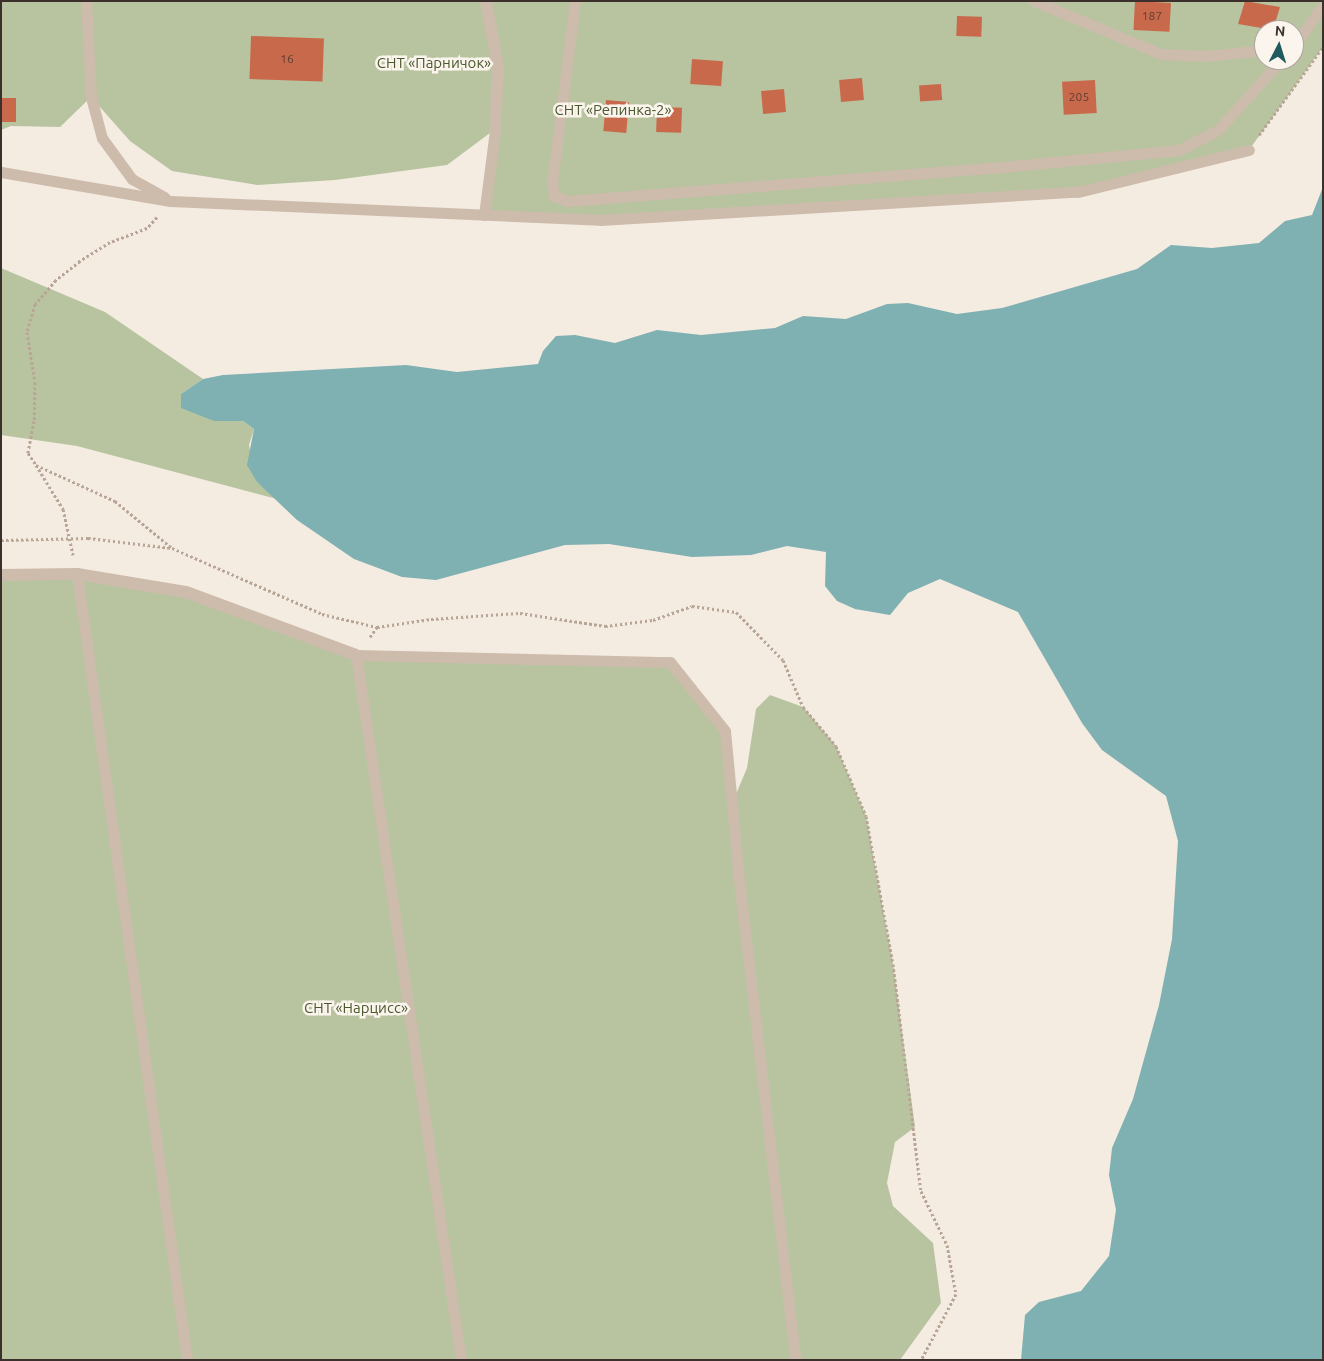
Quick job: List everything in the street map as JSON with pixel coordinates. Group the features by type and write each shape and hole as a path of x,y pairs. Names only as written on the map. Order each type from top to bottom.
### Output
{"street":[{"path":"486,1 498,67 495,130"},
{"path":"1,574 77,574 186,592 356,655"}],"lane":[{"path":"86,1 91,97 102,138 132,179 171,201"},
{"path":"575,1 552,182 554,196 568,201 992,168 1179,150 1218,130 1272,70"},
{"path":"1034,1 1161,54 1206,56 1254,51"},
{"path":"1304,31 1323,5"},
{"path":"484,215 495,130"},
{"path":"1,172 171,201 600,220 1078,192 1249,150"},
{"path":"77,574 187,1360"},
{"path":"461,1360 356,655 670,662 725,731 739,880 796,1360"}],"path":[{"path":"1249,150 1323,47"},
{"path":"77,574 63,508 28,454 34,421 34,382 27,332 35,304 56,280 80,261 110,242 147,228 171,201"},
{"path":"36,465 115,500 172,548 322,614 377,627 431,619 520,613 605,626 653,620 692,606 736,612 783,660 803,707 836,746 866,816 893,964 921,1191 947,1245 956,1294 921,1360"},
{"path":"1,540 70,538 172,548"},
{"path":"356,655 377,627"}],"green space":[{"name":"СНТ «Репинка-2»","path":"1,1 1323,1 1323,47 1249,150 1078,192 600,220 484,215 494,130 447,165 335,180 257,185 172,171 130,141 91,97 60,127 11,126 1,130"},
{"path":"1,268 105,312 203,379 181,394 214,421 243,421 254,429 249,445 257,482 277,499 77,446 1,435"},
{"name":"СНТ «Нарцисс»","path":"77,574 186,592 356,655 670,662 725,731 734,799 747,768 756,709 770,695 803,707 836,746 866,816 893,964 915,1127 895,1142 887,1183 893,1206 933,1243 941,1303 900,1360 1,1360 1,575"}],"water":[{"path":"1323,187 1323,1360 1021,1360 1025,1315 1039,1302 1081,1291 1109,1256 1116,1210 1109,1175 1112,1148 1133,1099 1159,1005 1172,939 1178,841 1166,796 1102,750 1082,723 1018,612 940,579 908,593 890,615 855,609 837,601 825,586 826,552 787,546 751,555 692,557 609,544 565,545 436,580 402,577 354,559 297,520 257,482 247,465 254,429 243,421 214,421 181,408 181,394 203,379 223,375 406,365 457,372 538,364 543,351 556,336 575,335 615,343 657,330 701,335 775,328 803,316 846,319 887,304 908,303 957,314 1002,308 1137,269 1171,245 1212,248 1259,243 1285,221 1312,215"}],"building":[{"path":"1135,1 1171,3 1169,32 1133,30"},
{"path":"1245,1 1280,7 1276,20 1254,20 1254,27 1238,24"},
{"path":"957,16 982,17 981,37 956,36"},
{"path":"251,36 324,39 322,82 249,79"},
{"path":"692,59 723,61 721,86 690,84"},
{"path":"862,78 864,100 841,102 839,80"},
{"path":"1095,80 1097,113 1064,115 1062,82"},
{"path":"941,84 942,100 920,101 919,86"},
{"path":"784,89 786,112 763,114 761,91"},
{"path":"1,98 16,98 16,122 1,122"},
{"path":"606,100 629,102 626,133 603,131"},
{"path":"657,107 682,108 681,133 656,132"}],"park label":[{"name":"СНТ «Парничок»","path":"434,63"}]}
